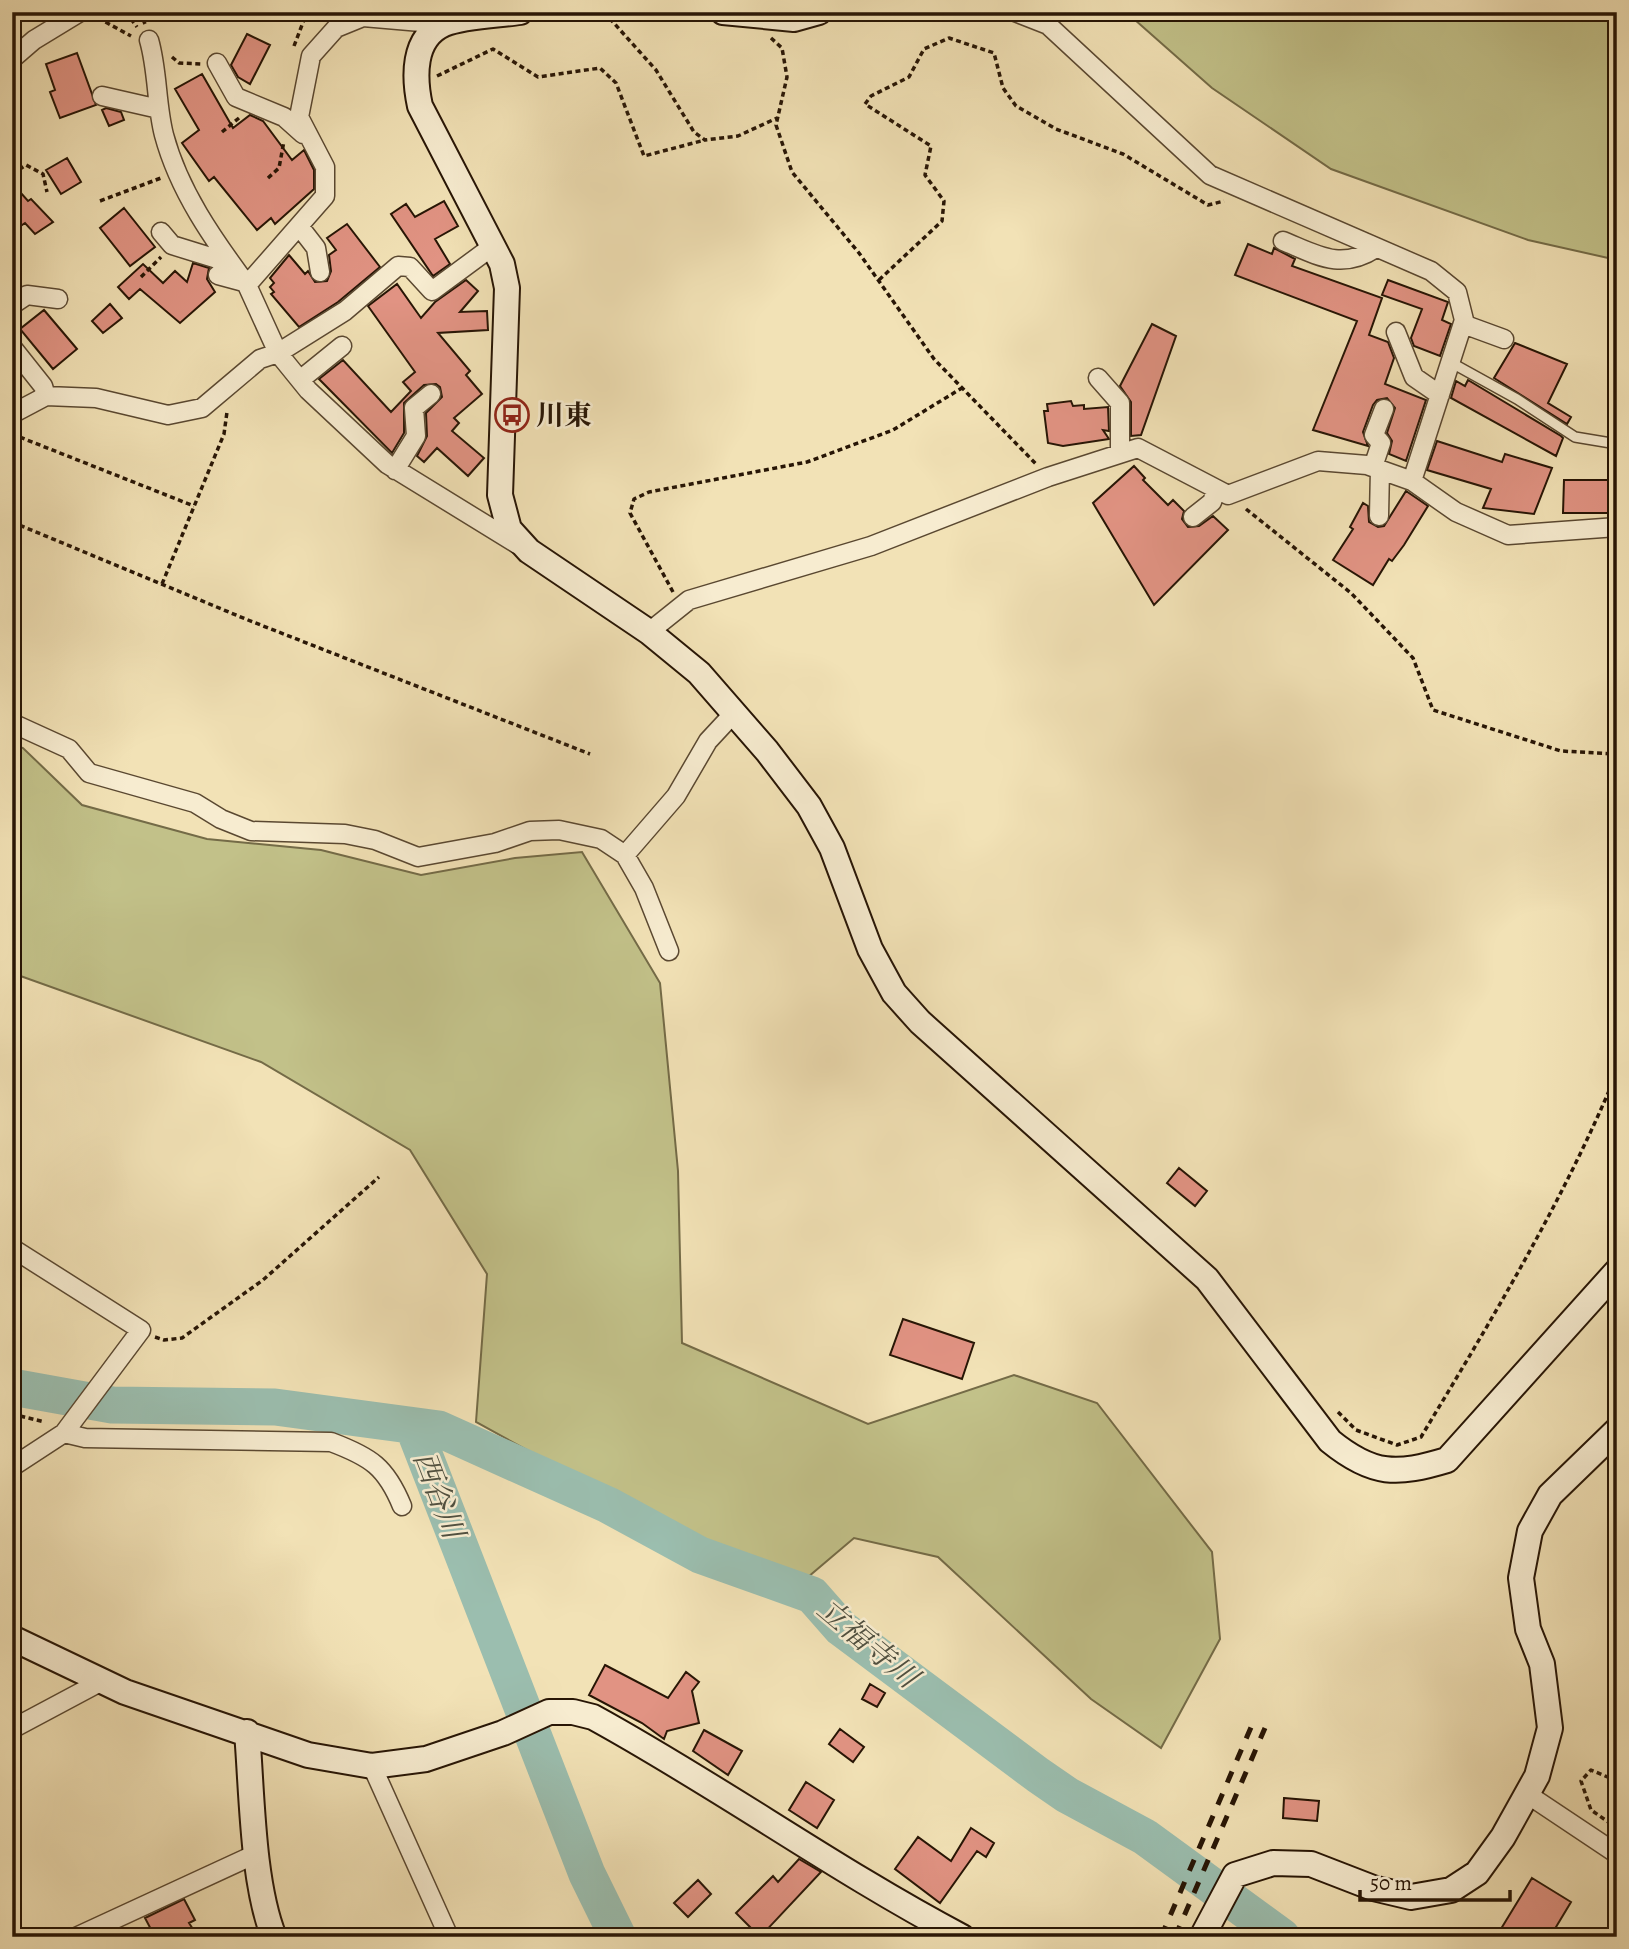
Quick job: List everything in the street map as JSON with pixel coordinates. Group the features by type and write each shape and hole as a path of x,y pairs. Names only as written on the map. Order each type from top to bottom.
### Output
{"street":[{"path":"245,284 325,196 325,167 299,117 311,56 336,28 363,17 444,24 520,12"},
{"path":"733,13 794,19 819,12"},
{"path":"1015,12 1048,25 1210,175 1431,271 1457,292 1463,324 1412,481"},
{"path":"12,59 34,40 87,15"},
{"path":"444,24 428,39 418,55 415,86 420,106 502,264 507,288 500,495 509,528 528,551"},
{"path":"150,44 159,109 176,173 224,269"},
{"path":"217,63 236,97 284,117 311,141"},
{"path":"102,96 159,109"},
{"path":"299,226 316,248 320,272"},
{"path":"166,238 224,269 245,284 278,353 300,380 396,470 528,551 649,632 699,673 809,806 832,848 870,949 894,993 920,1022 1207,1279 1330,1441 1352,1460 1389,1472 1413,1470 1447,1460 1617,1271"},
{"path":"1283,241 1329,260 1358,260 1376,248"},
{"path":"12,414 46,396 96,398 168,415 202,408 260,359 278,353 363,298 398,266 410,268 432,291 493,246"},
{"path":"12,305 27,295 58,299"},
{"path":"1463,324 1504,340"},
{"path":"1396,332 1414,377 1440,395"},
{"path":"300,380 342,346"},
{"path":"12,347 43,386 46,396"},
{"path":"1098,378 1120,403 1120,453"},
{"path":"396,470 416,436 414,408 431,394"},
{"path":"1379,516 1382,502 1376,468 1381,443 1374,435 1384,409"},
{"path":"649,632 689,600 871,547 1048,477 1138,448 1222,492"},
{"path":"1193,517 1222,492 1318,461 1376,468 1412,481 1456,512 1508,535 1617,527"},
{"path":"625,855 676,796 708,741 734,713"},
{"path":"12,723 69,749 89,773 195,803 221,819 251,831 345,834 375,840 418,857 495,843 530,831 559,830 601,839 625,855 644,888 669,951"},
{"path":"12,1248 141,1330 64,1433 12,1467"},
{"path":"1202,1937 1235,1875 1273,1863 1311,1864 1373,1888 1412,1897 1451,1890 1477,1873 1528,1794 1537,1776 1550,1728 1542,1664 1528,1629 1521,1578 1530,1531 1550,1495 1617,1430"},
{"path":"64,1433 85,1438 331,1442 360,1453 391,1478 402,1506"},
{"path":"12,1638 125,1692 247,1732 307,1755 372,1766 426,1759 503,1732 549,1712 573,1712 593,1717 734,1798 892,1900 962,1937"},
{"path":"12,1729 102,1681"},
{"path":"247,1732 258,1853 267,1919 274,1937"},
{"path":"372,1766 449,1937"},
{"path":"1528,1794 1617,1854"},
{"path":"76,1937 258,1853"}],"lane":[{"path":"1450,362 1517,399 1575,437 1617,444"}],"path":[{"path":"604,12 656,70 694,132 705,140"},
{"path":"733,13 782,48 787,77 776,125 792,172 879,280 934,359 1048,477"},
{"path":"87,15 150,44"},
{"path":"879,280 942,221 944,201 925,175 931,146 865,104 871,96 909,76 924,49 949,38 994,52 1003,88 1016,106 1056,129 1123,154 1208,205 1253,195"},
{"path":"415,86 494,49 538,77 600,68 616,83 644,156 705,140 738,136 777,118"},
{"path":"268,178 279,168 284,153 284,117"},
{"path":"12,174 26,165 43,174 47,192"},
{"path":"100,201 176,173"},
{"path":"141,277 166,238"},
{"path":"162,584 224,434 230,382"},
{"path":"681,606 630,513 634,499 649,492 807,462 892,430 962,388"},
{"path":"12,434 194,506"},
{"path":"1222,492 1351,593 1413,659 1433,709 1561,751 1617,754"},
{"path":"12,522 590,754"},
{"path":"1312,1418 1335,1408 1356,1430 1397,1445 1421,1437 1533,1247 1590,1139 1617,1072"},
{"path":"141,1330 164,1340 182,1338 263,1280 379,1177"},
{"path":"12,1414 56,1424 64,1433"},
{"path":"1617,1781 1591,1770 1581,1781 1591,1810 1617,1828"}],"shaded area":[{"path":"1126,12 1559,12 1617,22 1617,260 1528,240 1331,169 1212,88"},
{"path":"12,744 23,748 82,805 207,839 321,850 421,875 515,858 582,852 660,983 678,1171 682,1343 868,1424 1014,1375 1097,1403 1212,1552 1220,1639 1161,1748 1091,1699 938,1557 854,1538 795,1588 697,1543 476,1422 487,1274 410,1150 261,1062 12,973"}],"building":[{"path":"247,34 270,45 250,84 238,77 231,65"},
{"path":"77,53 96,105 60,118 50,92 55,90 46,64"},
{"path":"202,74 233,128 250,115 263,121 292,160 304,150 314,170 314,189 275,224 271,218 257,230 214,177 209,181 182,143 199,130 175,89"},
{"path":"106,108 121,112 124,120 109,126 102,110"},
{"path":"67,158 81,182 61,194 46,170"},
{"path":"12,183 53,222 35,234 25,223 12,232"},
{"path":"444,201 458,226 435,239 450,264 433,276 391,214 406,204 415,217"},
{"path":"124,208 155,247 130,266 100,228"},
{"path":"347,224 380,267 338,302 299,327 271,294 274,292 270,287 274,283 270,278 289,255 305,274 308,271 315,282 327,281 331,271 329,255 336,250 327,238"},
{"path":"1248,244 1272,254 1274,248 1295,259 1292,266 1382,298 1369,335 1388,342 1394,358 1385,384 1426,400 1406,461 1389,454 1392,441 1387,433 1395,408 1387,398 1377,400 1373,405 1363,432 1368,446 1313,430 1357,321 1235,275"},
{"path":"193,263 209,268 207,279 215,292 180,323 140,289 129,299 118,287 143,264 163,283 175,271 187,282"},
{"path":"466,280 478,291 460,312 487,311 488,330 438,333 470,371 466,375 482,394 454,418 459,423 452,431 484,458 468,476 437,448 424,462 417,456 427,436 426,413 442,397 440,387 436,384 424,385 404,403 404,433 392,453 319,379 343,360 391,412 411,391 403,382 415,372 368,306 397,284 421,318 435,302"},
{"path":"1388,280 1448,302 1442,320 1451,324 1440,356 1414,346 1411,338 1422,309 1382,295"},
{"path":"110,304 122,318 103,333 92,321"},
{"path":"44,310 77,349 53,369 20,329"},
{"path":"1152,324 1176,336 1141,435 1131,436 1131,402 1120,386"},
{"path":"1515,343 1567,364 1548,403 1571,417 1567,424 1494,378"},
{"path":"1468,380 1561,436 1563,438 1556,456 1451,398 1456,381 1465,386"},
{"path":"1071,401 1073,406 1084,405 1084,409 1108,407 1109,431 1103,430 1109,439 1063,446 1048,443 1044,411 1048,411 1047,404"},
{"path":"1437,441 1502,462 1505,454 1552,468 1534,514 1483,508 1491,489 1427,470"},
{"path":"1134,466 1145,478 1143,480 1168,505 1173,500 1184,511 1182,519 1188,527 1199,526 1213,516 1228,530 1154,605 1093,503"},
{"path":"1564,480 1608,480 1608,513 1563,513"},
{"path":"1406,491 1428,506 1404,545 1392,561 1389,559 1373,585 1333,560 1353,529 1350,527 1363,503 1368,506 1369,522 1378,527 1384,526"},
{"path":"1179,1168 1207,1191 1195,1206 1167,1183"},
{"path":"903,1319 974,1343 962,1379 890,1355"},
{"path":"605,1665 668,1698 686,1672 699,1682 692,1691 699,1723 667,1731 664,1739 642,1723 589,1695"},
{"path":"870,1684 885,1693 877,1707 862,1699"},
{"path":"840,1729 864,1747 853,1762 829,1744"},
{"path":"704,1730 742,1751 728,1775 693,1751"},
{"path":"806,1782 834,1800 817,1828 789,1810"},
{"path":"1284,1798 1319,1801 1317,1821 1283,1818"},
{"path":"971,1828 994,1843 986,1857 977,1851 940,1903 895,1869 918,1837 951,1861"},
{"path":"799,1859 821,1872 760,1937 736,1913 773,1876 778,1882"},
{"path":"1532,1878 1571,1902 1550,1937 1496,1937"},
{"path":"698,1880 711,1894 688,1917 674,1903"},
{"path":"184,1899 195,1920 189,1923 198,1937 155,1937 145,1918"}],"waterway":[{"name":"立福寺川","path":"12,1387 112,1405 275,1407 439,1429 608,1505 700,1555 812,1595 841,1628 1038,1775 1067,1795 1145,1837 1282,1937"},
{"name":"西谷川","path":"413,1426 587,1874 618,1937"}],"railway":[{"path":"1161,1937 1252,1725"},
{"path":"1175,1937 1265,1728"}],"place":[{"name":"川東","path":"512,415"}]}
